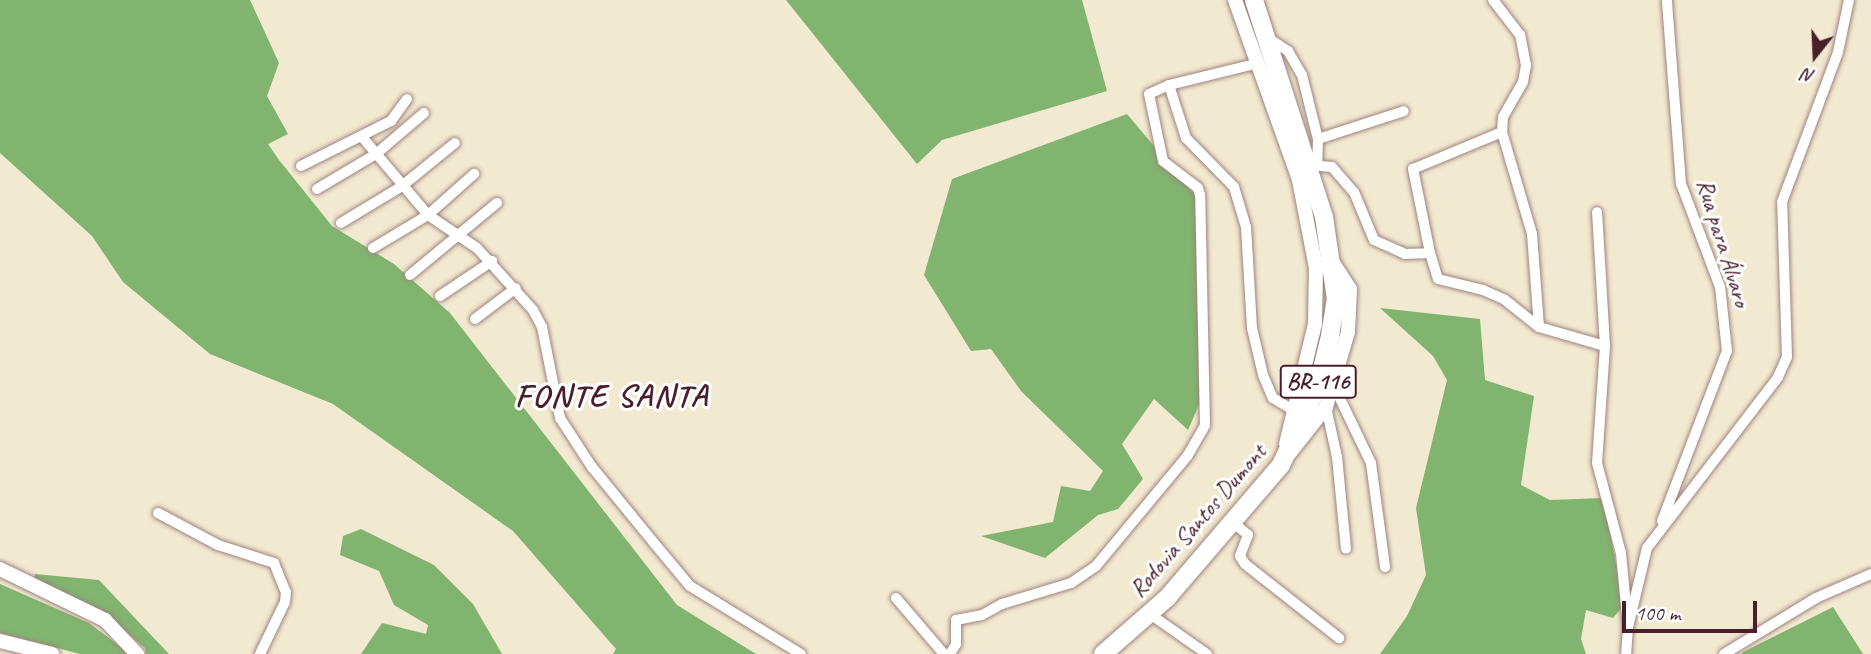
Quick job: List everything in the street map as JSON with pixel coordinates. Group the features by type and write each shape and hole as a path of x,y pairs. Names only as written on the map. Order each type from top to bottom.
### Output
{"highway":[{"name":"Rodovia Santos Dumont","path":"1103,654 1150,614 1235,524 1284,460 1318,385 1330,337 1344,303 1330,258 1312,164 1254,0"}],"street":[{"path":"1235,0 1259,63 1305,203 1316,268 1315,324 1293,410 1284,460"},
{"path":"1254,0 1268,39 1288,51 1302,75 1318,139 1312,164 1332,167 1349,184 1374,240 1405,254 1430,253"},
{"path":"1493,0 1520,35 1526,52 1523,82 1503,117 1502,132 1532,234 1539,327"},
{"name":"Rua para Álvaro","path":"1660,528 1727,351 1720,287 1681,184 1667,0"},
{"path":"1626,654 1628,627 1639,569 1660,528 1778,377 1787,357 1782,202 1838,52 1849,0"},
{"path":"950,654 956,644 956,620 982,615 1002,604 1071,583 1096,566 1188,455 1205,425 1200,195 1198,188 1163,160 1149,94 1169,85 1259,63"},
{"path":"1169,85 1172,105 1191,147 1234,187 1246,227 1252,328 1263,375 1273,398 1293,410"},
{"path":"301,166 363,138 391,121 407,99"},
{"path":"1318,139 1404,111"},
{"path":"317,189 376,154 425,113"},
{"path":"1502,132 1413,169 1438,279 1494,294 1539,327 1605,346"},
{"path":"363,138 428,215 461,236 492,261 516,288 542,327 560,418 592,467 690,586 801,654"},
{"path":"341,223 402,186 455,143"},
{"path":"373,248 428,215 474,174"},
{"path":"410,275 461,236 497,203"},
{"path":"1597,212 1605,346 1597,463 1621,553 1628,627"},
{"path":"440,296 492,261"},
{"path":"475,319 516,288"},
{"path":"1284,460 1326,407 1348,331 1344,303 1316,303"},
{"path":"1315,324 1330,337 1348,331"},
{"path":"1333,384 1371,463 1385,567"},
{"path":"1326,407 1337,457 1346,549"},
{"path":"158,513 218,545 274,563 286,592 285,602 260,654"},
{"path":"1235,524 1248,535 1240,556 1245,564 1339,638"},
{"path":"0,569 104,620 137,654"},
{"path":"1724,654 1816,598 1871,574"},
{"path":"896,598 944,654"},
{"path":"1150,614 1207,654"},
{"path":"0,641 52,654"}],"green space":[{"path":"0,0 250,0 279,63 267,96 288,134 268,144 279,160 332,226 394,264 450,313 677,605 756,654 613,654 616,649 513,531 333,404 210,354 123,282 92,236 0,153"},
{"path":"786,0 1082,0 1107,91 942,140 917,164"},
{"path":"1127,114 1196,196 1205,391 1188,430 1154,399 1122,444 1143,479 1118,509 1098,515 1045,558 981,536 1053,522 1061,486 1090,491 1103,471 1021,391 991,349 971,351 924,275 952,179"},
{"path":"1380,308 1480,319 1485,380 1534,396 1521,485 1550,500 1603,498 1624,605 1613,618 1586,610 1581,639 1586,654 1380,654 1407,616 1426,575 1416,508 1447,380 1433,356"},
{"path":"361,529 434,565 473,604 502,654 361,654 382,623 426,634 428,625 394,605 379,571 340,555 343,536"},
{"path":"35,574 99,580 169,654 146,654 145,648 99,609 33,583"},
{"path":"0,584 89,623 130,654 80,654 0,633"},
{"path":"1833,607 1863,654 1741,654 1743,652"}],"district":[{"name":"FONTE SANTA","path":"612,396"}]}
